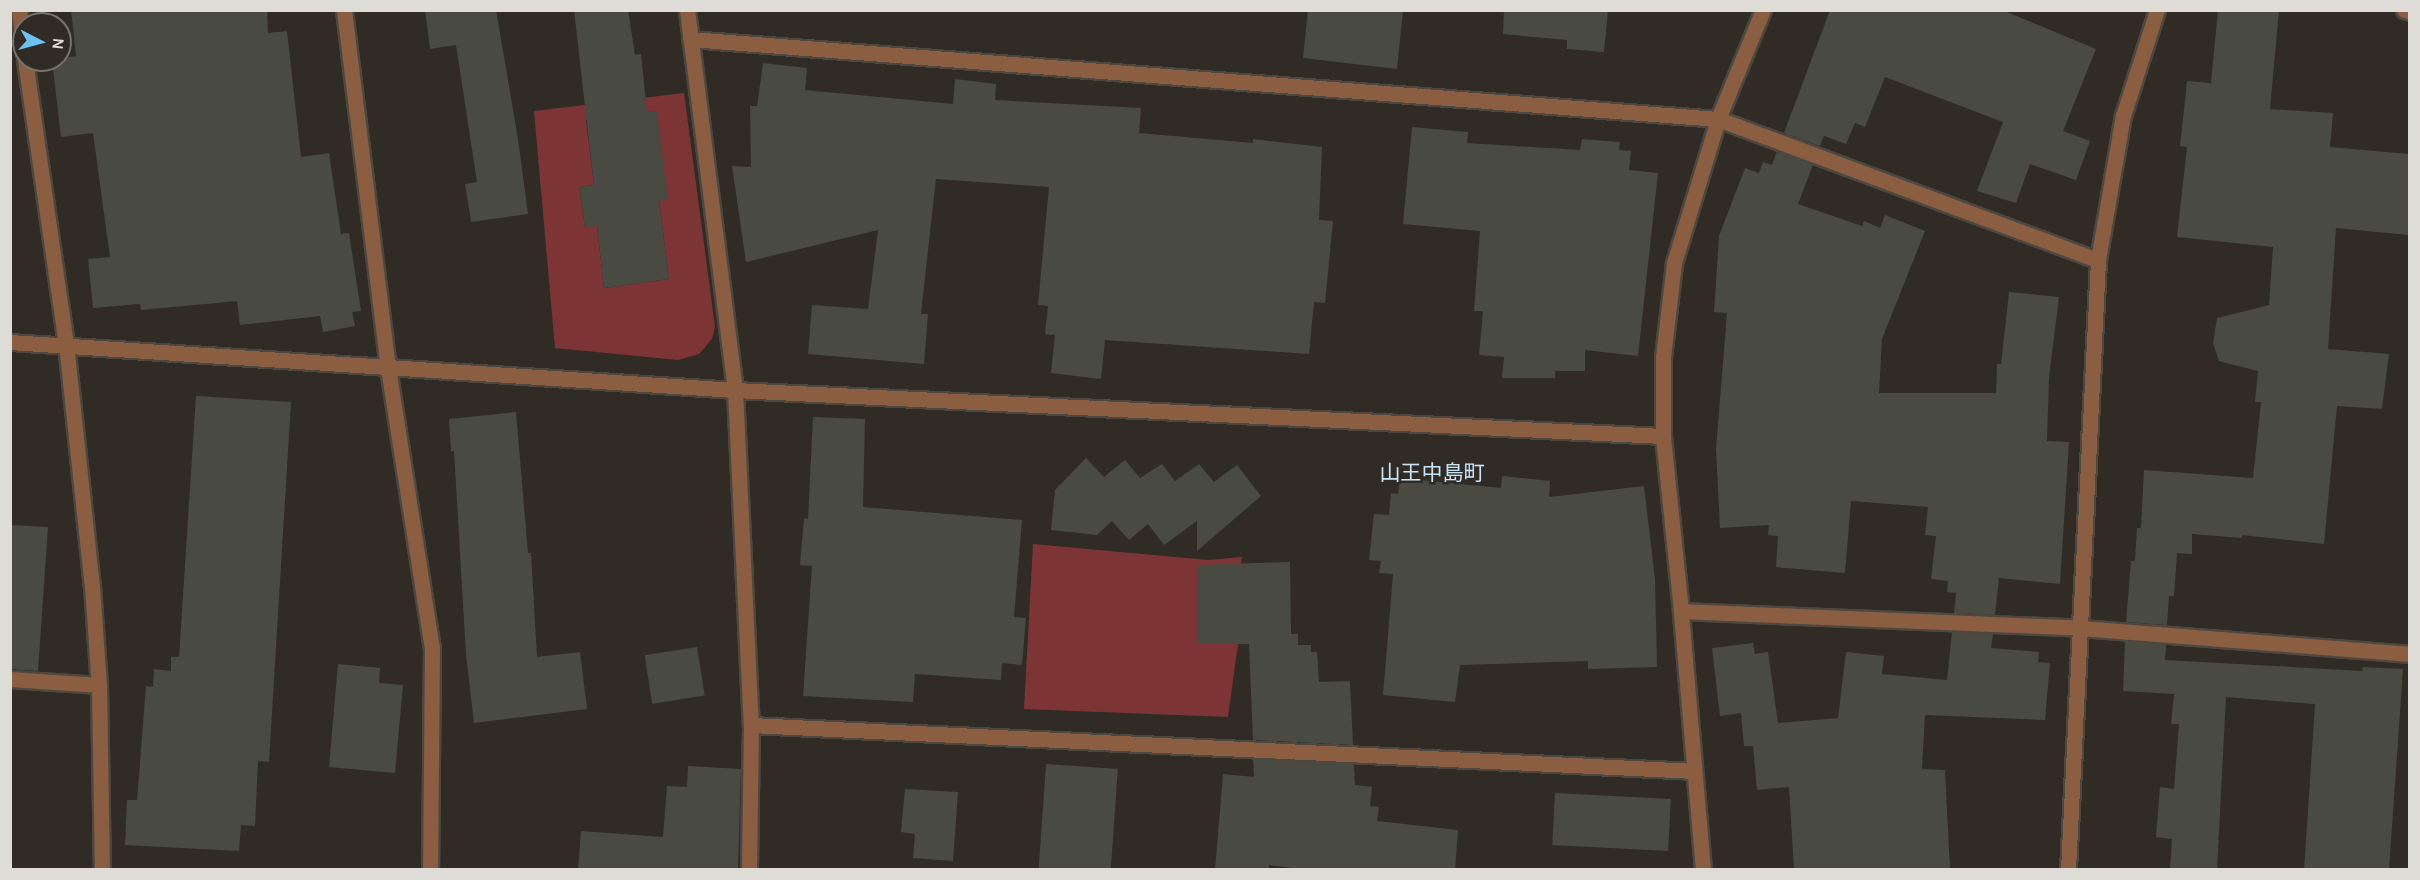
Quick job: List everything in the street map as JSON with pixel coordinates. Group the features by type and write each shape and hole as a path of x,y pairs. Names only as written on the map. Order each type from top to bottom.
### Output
{"street":[{"path":"344,10 388,368 432,648 430,870"},
{"path":"687,10 735,390 751,725 749,870"},
{"path":"1702,870 1681,611 1663,436 1663,357 1674,263 1718,119 1763,10"},
{"path":"2068,870 2082,628 2098,260 2123,116 2157,10"},
{"path":"2404,10 2409,12"},
{"path":"690,39 1718,119 2098,260"},
{"path":"27,72 66,344 99,685 102,870"},
{"path":"10,342 735,390 1663,436"},
{"path":"1681,611 2082,628 2409,654"},
{"path":"10,679 99,685"},
{"path":"751,725 1694,771"}],"shaded area":[{"path":"684,93 715,327 712,339 699,354 678,360 555,348 534,111","holes":["657,111 659,201 669,279 604,288 597,226 585,227 579,187 594,185 586,120"]},
{"path":"1033,544 1208,560 1242,557 1237,588 1197,588 1197,644 1238,644 1228,717 1024,709"}],"building":[{"path":"71,10 267,10 268,33 287,31 301,157 329,153 341,234 349,233 361,311 352,312 355,326 323,332 320,316 240,325 237,301 141,310 140,304 93,308 88,259 110,257 93,133 61,137 53,72 72,72 72,57 76,56"},
{"path":"425,10 496,10 528,214 471,222 465,184 477,182 456,45 430,49"},
{"path":"574,10 628,10 635,55 641,54 647,112 657,111 668,200 659,201 669,279 604,288 597,226 585,228 579,187 594,185"},
{"path":"1308,10 1403,10 1397,69 1303,58"},
{"path":"1504,10 1608,10 1604,52 1567,49 1567,40 1503,34"},
{"path":"1830,10 2002,10 2096,49 2063,131 2090,141 2076,180 2030,164 2016,203 1977,191 2003,122 1885,77 1865,127 1855,123 1846,144 1824,136 1820,146 1784,133"},
{"path":"2218,10 2279,10 2270,109 2333,113 2330,147 2409,154 2409,235 2336,228 2328,349 2389,354 2382,409 2337,406 2324,544 2242,535 2242,538 2192,534 2192,554 2177,553 2174,596 2169,596 2167,625 2126,622 2131,561 2135,561 2137,528 2141,528 2144,470 2253,478 2261,402 2255,402 2258,371 2219,361 2213,343 2217,318 2269,305 2273,247 2177,237 2187,147 2180,146 2187,81 2211,83"},
{"path":"763,63 807,68 805,90 953,104 955,79 996,84 995,100 1141,108 1139,133 1253,143 1253,139 1322,147 1319,220 1333,221 1325,303 1314,302 1309,354 1105,340 1101,379 1051,373 1055,335 1045,334 1048,306 1038,305 1049,187 936,179 921,314 928,314 924,364 808,354 812,305 868,309 878,230 746,262 732,166 751,167 750,106 757,106"},
{"path":"1412,127 1468,132 1467,143 1580,150 1582,139 1620,142 1619,150 1631,151 1629,170 1658,173 1638,356 1585,350 1585,371 1555,371 1555,378 1502,378 1504,357 1479,355 1483,311 1474,311 1480,231 1403,224"},
{"path":"1777,151 1813,165 1798,204 1862,226 1864,221 1880,228 1885,215 1925,231 1882,339 1879,393 1996,393 1997,364 2001,364 2009,292 2059,297 2049,378 2047,441 2069,442 2060,584 1999,578 1995,615 1954,613 1956,593 1947,592 1948,581 1931,579 1936,536 1925,535 1928,507 1851,501 1845,573 1776,567 1778,536 1768,535 1769,525 1720,528 1716,449 1727,313 1714,312 1719,236 1745,168 1759,173 1763,162 1772,165"},
{"path":"196,396 291,402 269,762 258,761 255,826 241,825 239,851 125,845 127,800 137,800 146,686 153,687 154,669 171,671 171,657 179,657"},
{"path":"516,412 528,553 531,553 537,657 580,652 587,709 474,723 466,655 454,451 451,451 449,419"},
{"path":"813,417 865,419 863,507 1022,520 1014,617 1026,618 1022,665 1002,663 1001,680 915,674 913,702 803,696 812,566 800,565 804,518 808,519"},
{"path":"1086,458 1104,477 1125,460 1140,478 1162,464 1175,481 1199,464 1214,482 1237,465 1261,496 1197,551 1197,521 1164,545 1148,524 1129,540 1112,521 1097,535 1051,530 1055,490"},
{"path":"1502,476 1550,481 1549,497 1644,486 1655,579 1657,667 1588,669 1588,661 1460,665 1455,702 1383,695 1393,574 1379,573 1381,561 1369,560 1374,514 1389,515 1391,493 1398,494 1400,478 1501,488"},
{"path":"10,525 48,527 38,671 10,669"},
{"path":"1290,562 1291,634 1298,634 1298,645 1311,645 1311,652 1317,652 1319,682 1350,681 1353,745 1253,740 1249,644 1197,644 1197,565"},
{"path":"1952,632 1993,634 1991,648 2039,652 2038,662 2050,663 2045,720 1925,715 1922,769 1945,770 1950,870 1794,870 1789,787 1757,790 1753,746 1744,746 1741,713 1720,716 1712,648 1753,643 1755,654 1768,652 1778,723 1838,718 1846,652 1884,656 1882,674 1947,680"},
{"path":"2125,641 2166,644 2165,660 2362,671 2363,667 2403,669 2389,870 2304,870 2315,704 2226,697 2217,870 2170,870 2172,839 2156,837 2160,787 2174,789 2179,724 2171,724 2174,694 2123,691"},
{"path":"697,647 705,695 652,704 645,655"},
{"path":"338,664 380,668 379,683 403,685 395,773 329,767"},
{"path":"1253,759 1354,764 1355,785 1372,787 1370,806 1379,807 1377,821 1458,830 1455,870 1309,870 1269,865 1269,870 1215,870 1223,774 1254,777"},
{"path":"1046,764 1118,769 1111,870 1039,870"},
{"path":"688,766 741,769 738,870 578,870 581,831 663,837 667,786 687,787"},
{"path":"905,789 958,792 953,861 913,858 915,834 901,832"},
{"path":"1555,793 1671,799 1668,851 1552,845"}],"district":[{"name":"山王中島町","path":"1432,473"}]}
